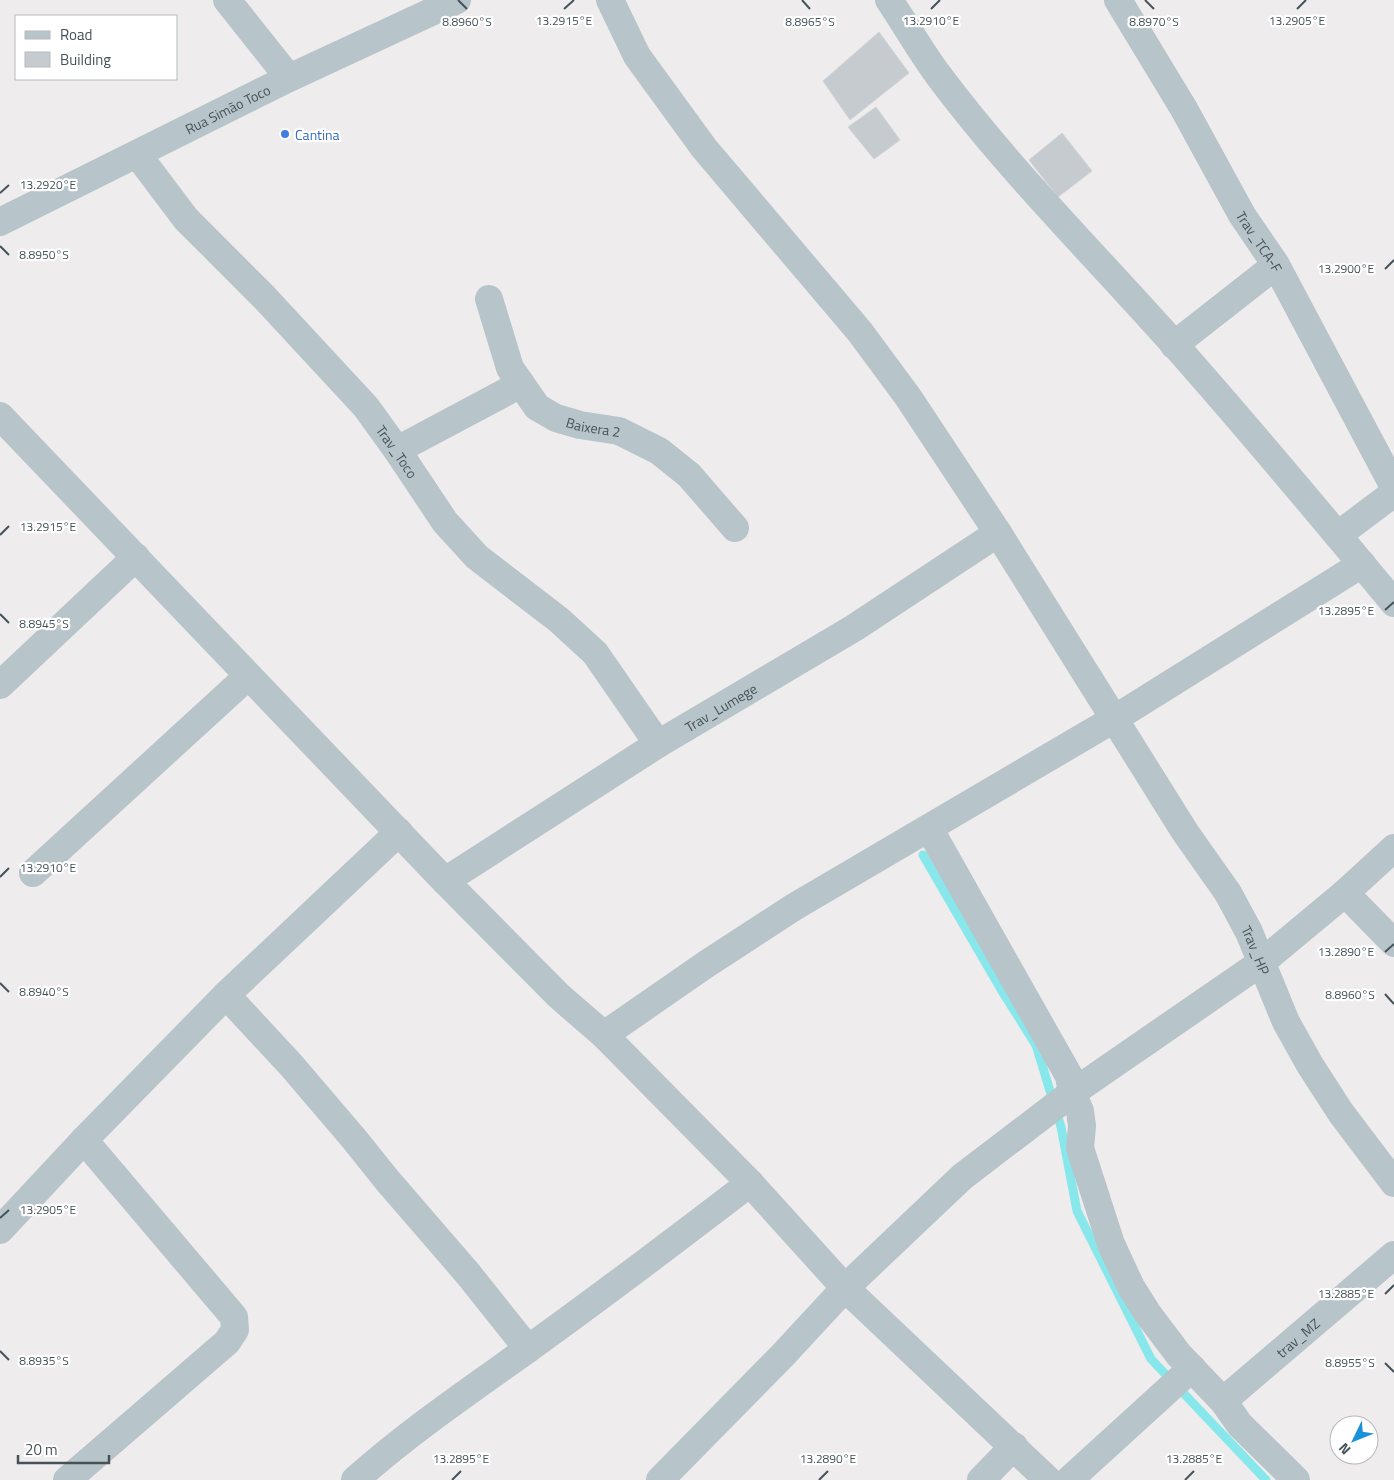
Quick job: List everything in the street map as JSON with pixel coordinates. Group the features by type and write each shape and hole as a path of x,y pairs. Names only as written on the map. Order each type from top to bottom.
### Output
{"street":[{"path":"227,0 289,78"},
{"name":"Rua Simão Toco","path":"0,222 289,78 457,0"},
{"name":"Trav_HP","path":"610,0 638,56 704,148 860,332 908,397 998,533 1185,832 1228,893 1249,932 1286,1022 1310,1065 1341,1113 1394,1183"},
{"path":"889,0 938,74 976,124 1174,345 1338,535 1394,603"},
{"name":"Trav_TCA-F","path":"1118,0 1184,109 1242,215 1276,265 1394,488"},
{"name":"Trav_Toco","path":"137,154 186,219 264,297 366,407 445,522 478,557 560,620 596,653 658,744"},
{"path":"1174,345 1276,265"},
{"name":"Baixera 2","path":"489,299 510,368 537,407 556,418 580,425 619,431 659,451 689,475 735,528"},
{"path":"397,450 520,384"},
{"path":"0,416 445,880 559,996 604,1035 750,1183 845,1288 1048,1480"},
{"path":"1338,535 1394,493"},
{"name":"Trav_Lumege","path":"445,880 658,744 854,628 998,533"},
{"path":"0,685 136,558"},
{"path":"604,1035 705,965 794,907 1114,719 1362,564"},
{"path":"33,873 248,676"},
{"path":"929,828 1069,1076 1072,1093 1080,1111 1082,1126 1080,1148 1111,1244 1131,1287 1148,1314 1179,1355 1223,1401 1240,1424 1296,1480"},
{"path":"0,1230 84,1140 226,995 399,832"},
{"path":"660,1480 782,1356 845,1288 962,1177 1072,1093 1262,962 1345,893 1394,848"},
{"path":"1345,893 1394,943"},
{"path":"226,995 356,1140 528,1349"},
{"path":"67,1480 227,1342 235,1330 234,1317 84,1140"},
{"path":"355,1480 432,1418 658,1254 750,1183"},
{"name":"trav_MZ","path":"1223,1401 1394,1255"},
{"path":"1069,1480 1192,1368"},
{"path":"981,1480 1014,1446"}],"building":[{"path":"879,32 909,73 850,120 823,81"},
{"path":"876,107 900,140 874,159 848,127"},
{"path":"1062,133 1092,171 1058,197 1029,160"}],"waterway":[{"path":"923,855 1002,991 1036,1045 1061,1127 1077,1211 1151,1359 1266,1480"}],"place":[{"name":"Cantina","path":"285,134"}]}
